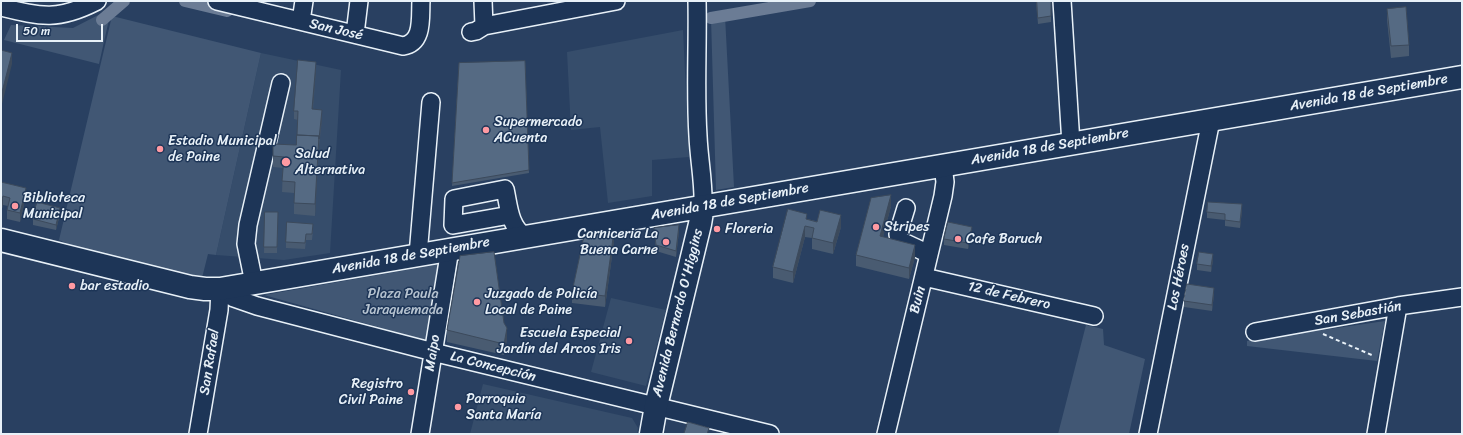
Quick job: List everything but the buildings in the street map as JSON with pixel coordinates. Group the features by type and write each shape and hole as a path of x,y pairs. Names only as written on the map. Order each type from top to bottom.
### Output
{"main road":[{"name":"Avenida 18 de Septiembre","path":"1,241 190,287 220,289 1462,77"},
{"name":"Avenida Bernardo O'Higgins","path":"651,434 656,406 703,206"}],"street":[{"path":"1,7 36,15 53,16 75,10 97,1"},
{"name":"San José","path":"217,1 250,5 301,22 403,46 412,43 419,32 422,1"},
{"path":"301,22 304,1"},
{"path":"355,34 359,1"},
{"path":"483,1 477,29 616,1"},
{"path":"1062,1 1071,144"},
{"name":"Avenida Bernardo O'Higgins","path":"698,12 697,110 703,206"},
{"path":"254,283 246,237 281,83"},
{"path":"418,255 431,102"},
{"name":"Los Héroes","path":"1148,434 1211,120"},
{"name":"Buin","path":"886,434 944,189 943,165"},
{"path":"510,215 453,226 454,199 505,189 514,227 525,237"},
{"path":"906,208 898,234 899,240 929,254"},
{"path":"474,245 479,232 479,221"},
{"name":"Maipo","path":"420,434 450,249"},
{"name":"12 de Febrero","path":"924,277 1094,316"},
{"name":"La Concepción","path":"220,289 246,303 433,352 770,434"},
{"name":"San Rafael","path":"198,434 220,289"},
{"name":"San Sebastián","path":"1255,332 1398,306 1462,297"},
{"path":"1376,434 1398,306"}],"path":[{"path":"1321,333 1374,356"}],"shaded area":[{"path":"683,30 689,157 652,160 652,196 608,203 600,127 571,130 567,52"},
{"name":"Salud Alternativa","path":"261,53 341,70 330,253 284,260 216,255"},
{"name":"Escuela Especial Jardín del Arcos Iris","path":"611,298 666,310 646,386 591,372"},
{"path":"483,384 632,418 638,428 637,434 470,434"}],"green space":[{"path":"108,10 110,15 99,64 4,40 11,25 73,28"},
{"name":"Estadio Municipal de Paine","path":"112,16 261,53 216,255 208,254 202,278 86,252 59,240"},
{"path":"725,16 734,187 716,190 711,18"},
{"name":"Plaza Paula Jaraquemada","path":"441,264 428,341 264,295"},
{"path":"1385,321 1377,361 1247,346 1247,341"},
{"path":"1086,325 1103,329 1104,345 1145,359 1129,434 1058,434"}],"waterway":[{"path":"102,20 124,1"},
{"path":"185,1 227,11"},
{"path":"711,18 810,1"}],"place":[{"name":"Supermercado ACuenta","path":"486,130"},
{"name":"Estadio Municipal de Paine","path":"160,149"},
{"name":"Salud Alternativa","path":"286,162"},
{"name":"Biblioteca Municipal","path":"15,206"},
{"name":"Stripes","path":"876,227"},
{"name":"Floreria","path":"717,229"},
{"name":"Cafe Baruch","path":"958,239"},
{"name":"Carniceria La Buena Carne","path":"666,242"},
{"name":"bar estadio","path":"72,286"},
{"name":"Juzgado de Policía Local de Paine","path":"477,302"},
{"name":"Escuela Especial Jardín del Arcos Iris","path":"629,341"},
{"name":"Registro Civil Paine","path":"411,392"},
{"name":"Parroquia Santa María","path":"458,407"}]}
